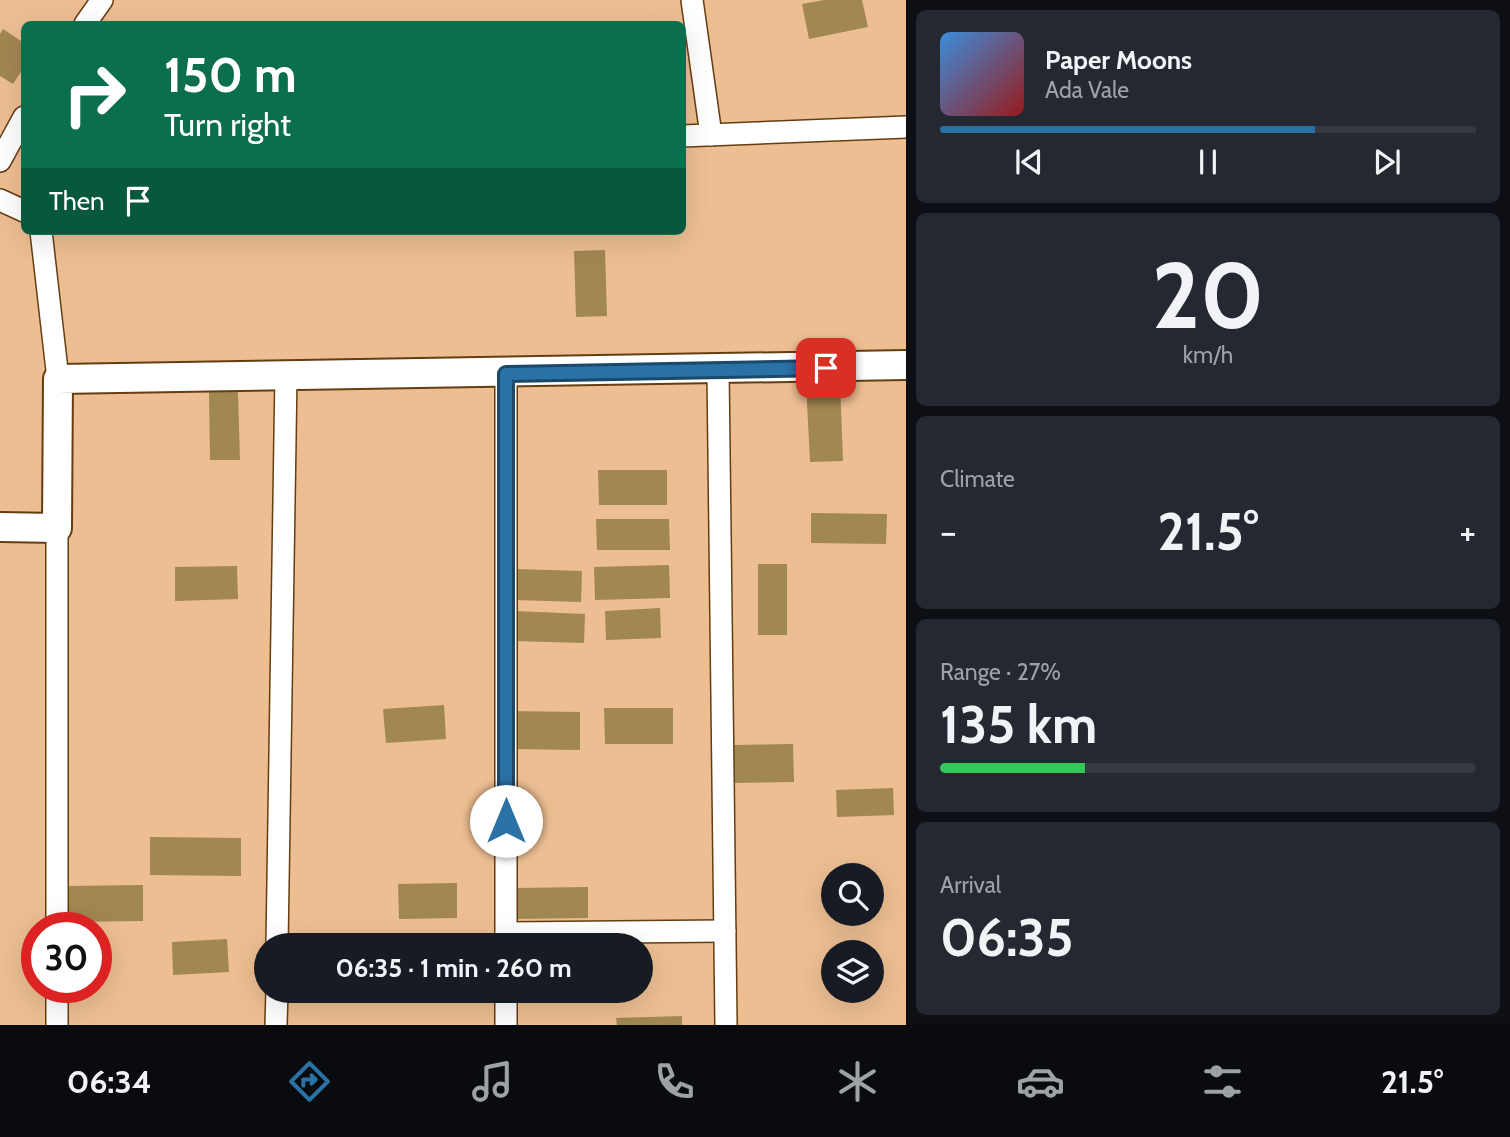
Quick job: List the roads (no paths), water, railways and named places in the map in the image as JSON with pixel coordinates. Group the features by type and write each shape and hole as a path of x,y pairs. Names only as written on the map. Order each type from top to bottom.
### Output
{"street":[{"path":"87,21 102,0"},
{"path":"692,0 711,135"},
{"path":"0,161 21,122"},
{"path":"686,136 906,127"},
{"path":"0,200 21,210"},
{"path":"41,235 58,379 57,912"},
{"path":"58,379 286,374 506,374 906,365"},
{"path":"718,370 726,1025"},
{"path":"277,933 286,374"},
{"path":"506,374 506,933"},
{"path":"0,527 57,528"},
{"path":"653,934 725,931"},
{"path":"57,1003 57,1025"},
{"path":"276,1003 276,1025"},
{"path":"506,1003 506,1025"}]}
